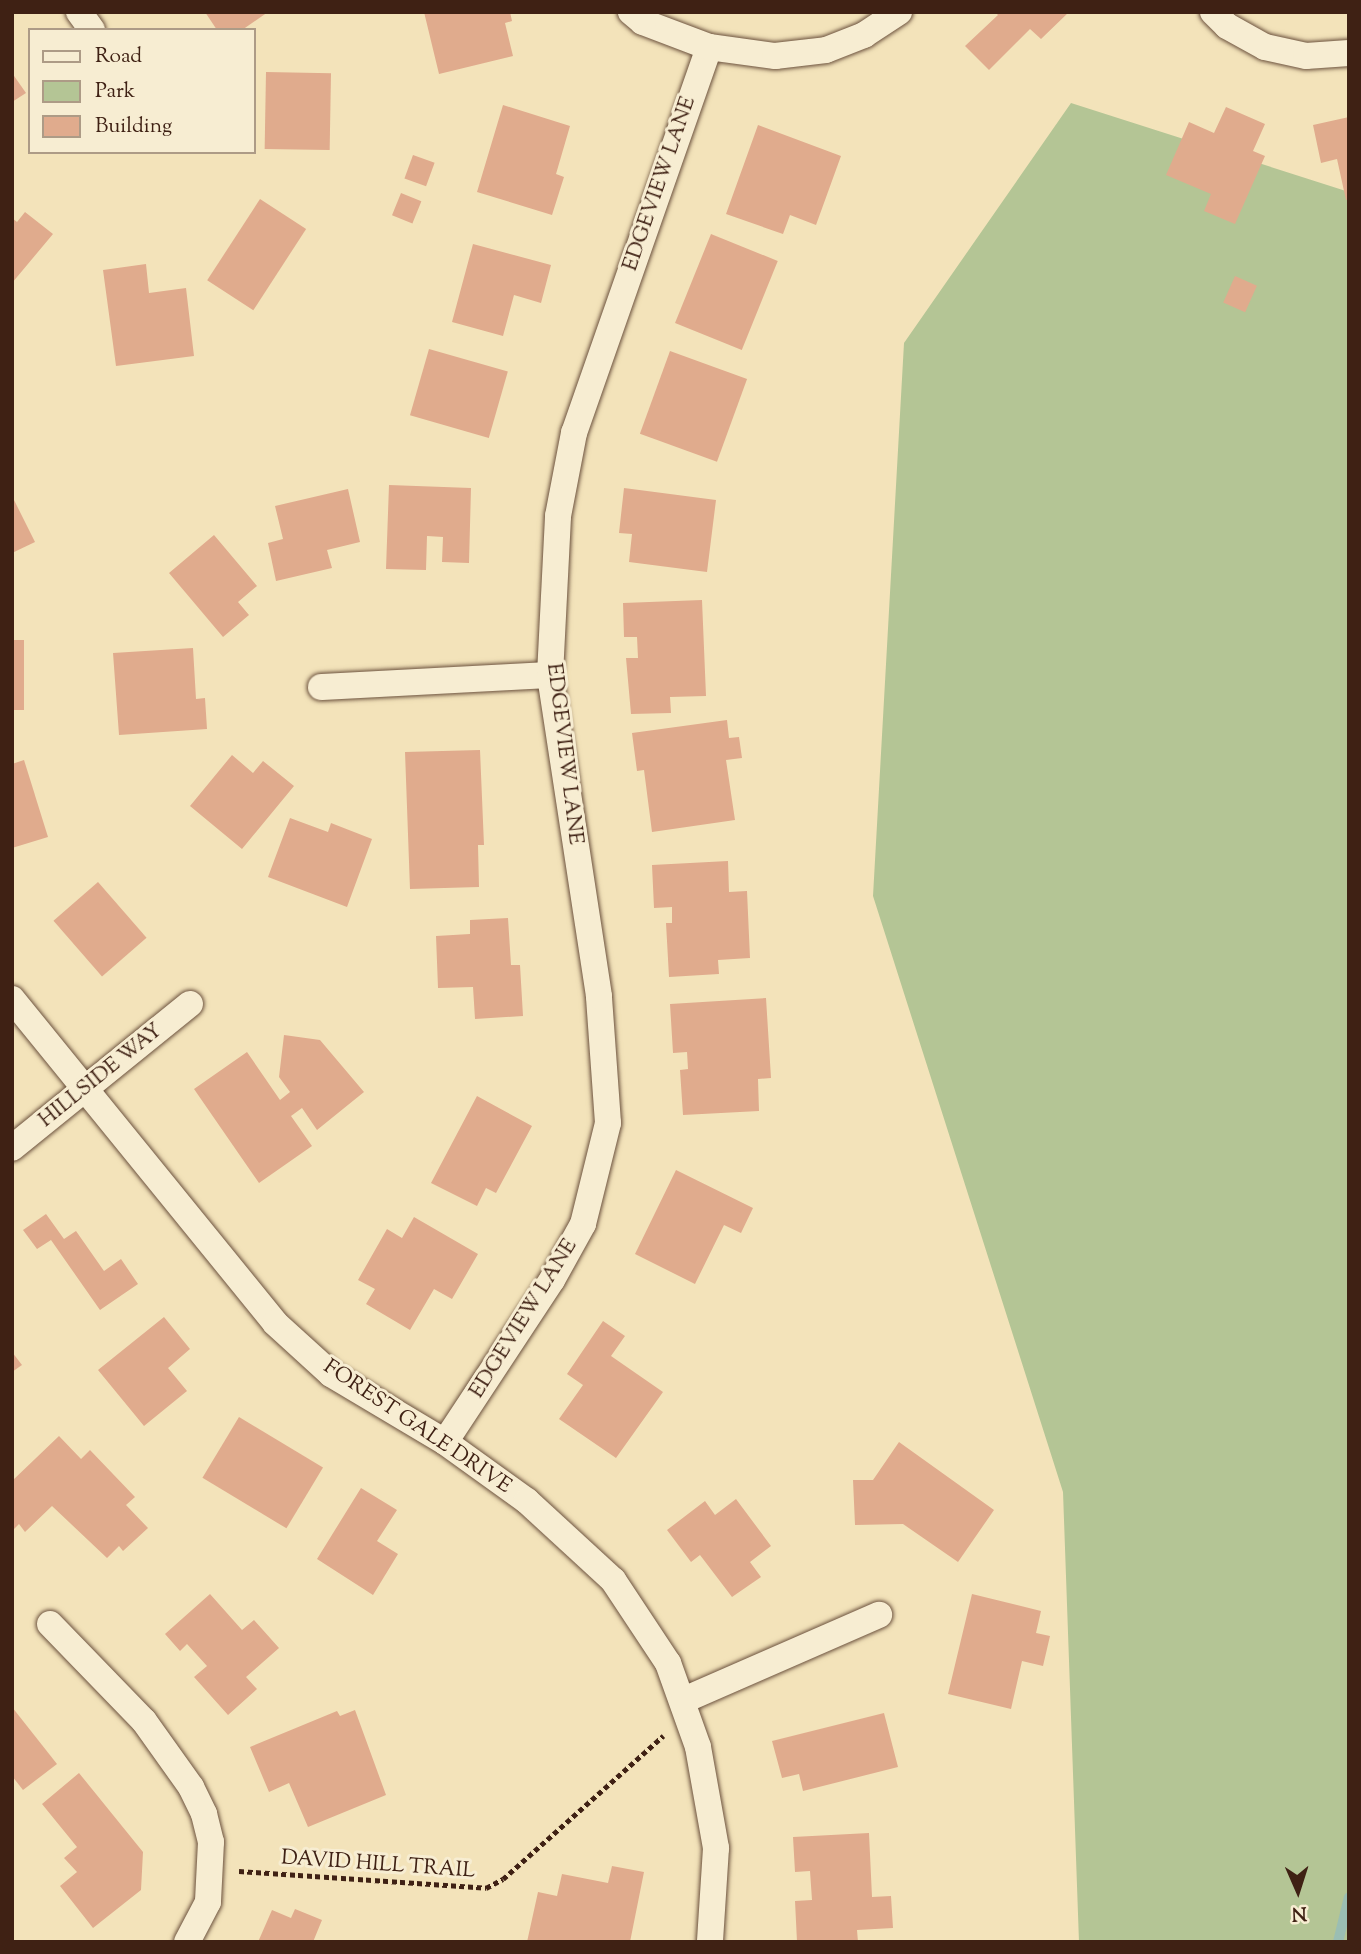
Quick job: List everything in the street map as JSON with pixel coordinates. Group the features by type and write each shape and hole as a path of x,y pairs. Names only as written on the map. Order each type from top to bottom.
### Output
{"street":[{"path":"79,12 91,28"},
{"path":"631,12 643,22 709,47 775,56 826,50 864,35 899,12"},
{"path":"1213,12 1227,26 1265,47 1306,56 1349,53"},
{"name":"EDGEVIEW LANE","path":"445,1442 552,1280 583,1224 608,1123 599,996 550,676 558,516 574,433 709,47"},
{"path":"321,687 550,676"},
{"name":"FOREST GALE DRIVE","path":"12,999 275,1323 331,1374 445,1442 527,1501 613,1580 668,1663 687,1709 716,1848 710,1942"},
{"name":"HILLSIDE WAY","path":"12,1148 190,1004"},
{"path":"687,1709 879,1615"},
{"path":"50,1624 144,1721 191,1787 209,1833 211,1869 208,1902 187,1942"}],"path":[{"name":"DAVID HILL TRAIL","path":"211,1869 486,1888 503,1879 687,1709"}],"green space":[{"path":"1071,103 1349,192 1349,1942 1079,1942 1063,1492 873,896 904,343"}],"building":[{"path":"205,12 268,12 245,28 216,28"},
{"path":"424,12 510,12 512,21 505,23 513,56 439,74"},
{"path":"995,12 1069,12 1041,39 1030,29 989,70 965,46 998,15"},
{"path":"266,72 331,73 330,150 265,149"},
{"path":"12,73 26,93 12,102"},
{"path":"503,105 570,126 556,174 564,177 552,215 477,192"},
{"path":"1226,107 1265,124 1253,151 1265,156 1235,224 1204,211 1211,194 1166,175 1189,122 1214,133"},
{"path":"1349,117 1349,199 1346,200 1337,159 1321,163 1313,125"},
{"path":"758,125 841,156 816,225 790,215 783,234 726,214"},
{"path":"413,155 435,163 426,186 404,178"},
{"path":"401,193 421,201 412,223 392,215"},
{"path":"260,199 306,229 253,310 207,280"},
{"path":"25,212 53,234 12,283 12,218 17,222"},
{"path":"711,234 778,261 742,350 675,323"},
{"path":"473,244 551,265 541,303 514,295 503,336 452,322"},
{"path":"146,264 149,293 186,288 194,356 116,366 103,270"},
{"path":"1235,276 1257,286 1245,312 1223,302"},
{"path":"429,349 508,372 489,438 410,415"},
{"path":"670,351 747,379 717,462 640,434"},
{"path":"389,485 471,488 469,563 442,562 443,537 427,536 426,570 386,569"},
{"path":"624,488 716,500 707,572 629,562 632,534 619,533"},
{"path":"348,489 360,542 327,550 332,568 276,581 268,543 283,539 275,506"},
{"path":"12,496 35,542 12,553"},
{"path":"214,535 257,586 238,602 249,615 223,637 169,573"},
{"path":"702,600 706,696 670,697 671,713 631,714 626,658 638,658 637,637 624,637 623,603"},
{"path":"12,640 24,640 24,710 12,710"},
{"path":"193,648 196,699 205,698 207,729 119,735 113,653"},
{"path":"727,720 729,738 739,737 742,758 726,760 735,820 652,832 644,770 637,771 632,733"},
{"path":"480,750 484,845 478,845 479,887 410,889 405,752"},
{"path":"232,755 253,773 263,761 294,786 242,849 190,806"},
{"path":"24,760 48,837 12,848 12,764"},
{"path":"290,818 328,832 331,823 372,839 347,907 268,877"},
{"path":"728,861 729,892 747,891 750,958 718,960 719,974 669,977 666,923 672,923 672,907 654,908 652,865"},
{"path":"98,882 147,938 102,977 53,921"},
{"path":"508,918 511,965 520,965 523,1016 475,1019 473,987 438,988 436,936 470,934 470,920"},
{"path":"766,998 771,1078 758,1079 759,1111 683,1115 680,1070 688,1069 687,1052 673,1053 670,1004"},
{"path":"284,1035 320,1040 364,1092 317,1130 302,1108 291,1116 312,1146 259,1183 194,1089 247,1052 280,1100 290,1092 279,1077"},
{"path":"477,1096 532,1126 496,1193 486,1188 477,1206 431,1183"},
{"path":"676,1170 753,1208 741,1233 724,1225 695,1284 635,1254"},
{"path":"46,1214 64,1239 76,1231 104,1271 121,1259 138,1284 100,1310 51,1240 37,1249 23,1230"},
{"path":"414,1217 478,1254 452,1299 434,1289 410,1330 366,1304 375,1289 358,1280 387,1229 402,1238"},
{"path":"164,1317 190,1349 168,1368 187,1391 144,1426 98,1370"},
{"path":"603,1321 625,1336 611,1356 663,1392 616,1458 559,1419 583,1385 567,1374"},
{"path":"12,1352 22,1365 12,1372"},
{"path":"239,1417 323,1467 286,1528 202,1478"},
{"path":"59,1436 81,1459 90,1450 135,1497 126,1505 148,1528 123,1551 119,1546 107,1558 52,1506 25,1532 19,1524 12,1531 12,1481"},
{"path":"899,1442 994,1510 958,1562 903,1524 855,1525 853,1480 873,1480"},
{"path":"361,1488 397,1510 377,1541 398,1554 373,1595 317,1559"},
{"path":"736,1499 771,1546 750,1562 761,1577 732,1597 700,1555 691,1562 667,1530 705,1501 715,1515"},
{"path":"210,1594 242,1630 254,1620 279,1648 246,1677 257,1689 228,1715 194,1677 207,1666 187,1644 180,1651 165,1634"},
{"path":"972,1594 1041,1611 1036,1633 1050,1636 1043,1666 1022,1661 1011,1709 948,1694"},
{"path":"12,1707 57,1764 23,1790 12,1776"},
{"path":"355,1710 386,1795 308,1827 289,1783 269,1792 250,1747 337,1711 340,1716"},
{"path":"884,1713 898,1767 803,1791 799,1774 782,1778 772,1741"},
{"path":"79,1773 143,1852 141,1890 93,1928 60,1886 77,1872 64,1858 77,1847 42,1804"},
{"path":"869,1833 872,1897 891,1896 893,1928 857,1930 858,1942 797,1942 795,1901 812,1900 810,1871 795,1872 793,1837"},
{"path":"612,1866 644,1872 630,1942 527,1942 538,1892 557,1896 562,1874 608,1883"},
{"path":"295,1909 322,1920 313,1942 258,1942 272,1910 291,1918"}],"waterway":[{"path":"1338,1942 1349,1897"}]}
